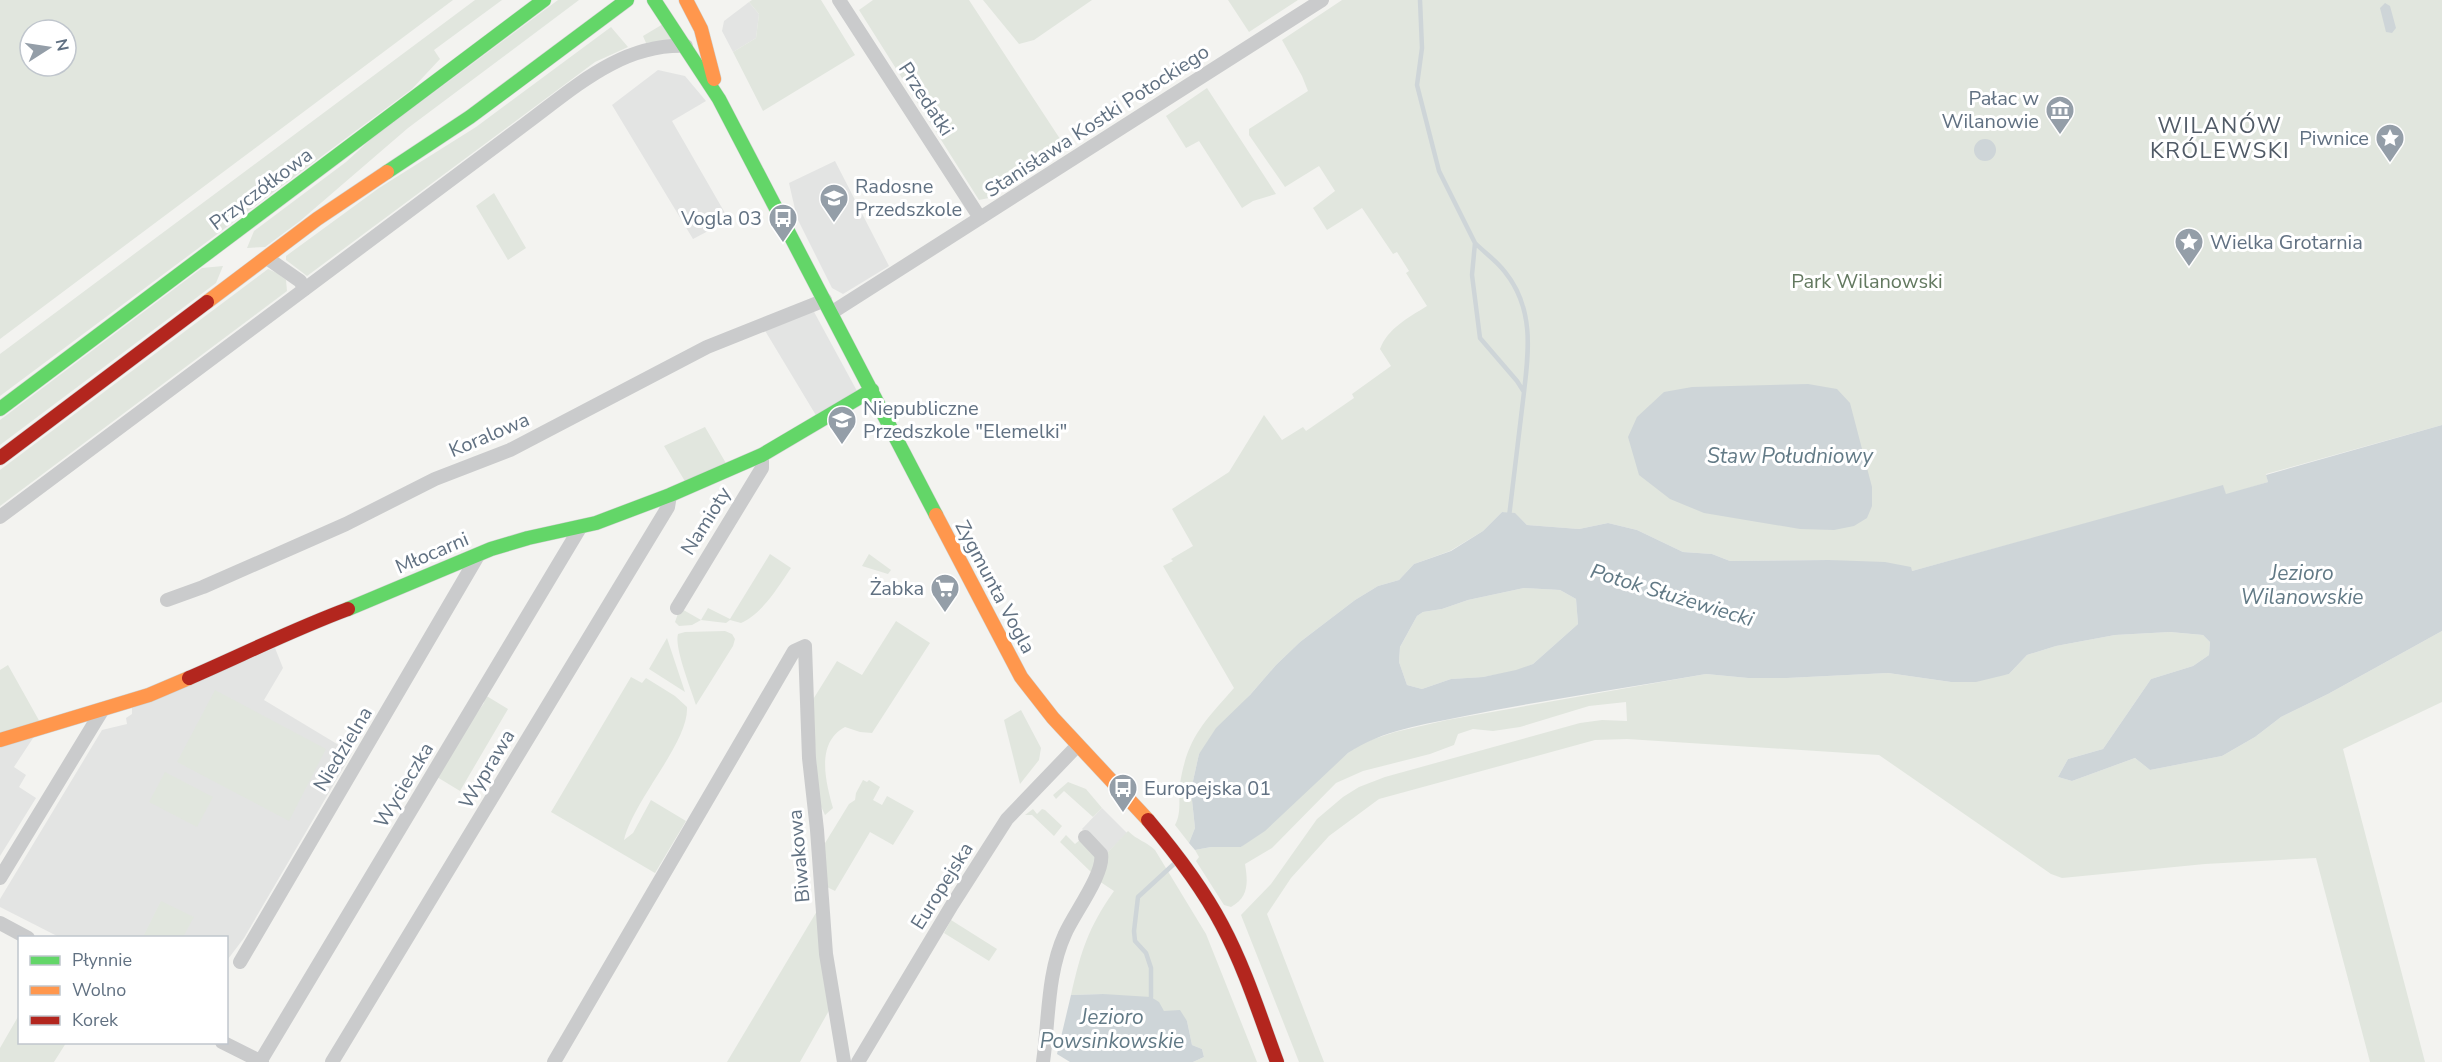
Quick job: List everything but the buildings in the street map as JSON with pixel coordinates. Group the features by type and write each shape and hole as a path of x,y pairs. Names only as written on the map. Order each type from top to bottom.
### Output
{"street":[{"name":"Przyczółkowa","path":"0,409 544,0"},
{"path":"0,458 345,200 470,117 627,0"},
{"name":"Zygmunta Vogla","path":"654,0 719,99 1020,677 1049,715 1160,834 1188,872 1221,925 1277,1062"},
{"name":"Zygmunta Vogla","path":"686,0 700,29 719,99"},
{"name":"Przedatki","path":"839,0 980,218"},
{"name":"Stanisława Kostki Potockiego","path":"831,313 1322,0"},
{"path":"0,517 607,65 644,50 664,46 686,46"},
{"path":"267,258 300,281 305,289"},
{"name":"Koralowa","path":"167,600 203,587 346,525 435,479 510,450 706,347 825,300"},
{"name":"Młocarni","path":"0,740 149,695 284,637 302,626 479,554 528,538 580,528 670,495 762,455 872,390"},
{"name":"Namioty","path":"677,608 762,468 762,455"},
{"name":"Wyprawa","path":"333,1062 668,507 670,495"},
{"name":"Wycieczka","path":"261,1062 580,528"},
{"name":"Niedzielna","path":"240,962 479,554"},
{"name":"Biwakowa","path":"554,1062 794,651 805,646 809,758 826,954 844,1062"},
{"path":"0,878 103,710"},
{"name":"Europejska","path":"858,1062 952,905 1007,819 1078,745"},
{"path":"1043,1062 1058,952 1071,921 1101,866 1101,854 1085,837"},
{"path":"0,923 24,936"},
{"path":"226,1044 261,1062"}],"shaded area":[{"path":"749,2 759,14 756,38 733,52 722,31 724,21"},
{"path":"658,70 685,76 706,101 672,121 729,220 693,239 612,105"},
{"path":"835,161 889,266 843,294 832,288 797,218 789,183"},
{"path":"813,310 857,391 817,417 764,329"},
{"path":"275,648 283,668 264,700 352,753 244,938 228,959 228,936 57,936 0,907 0,899 102,730 127,724 126,718 132,714 132,708"},
{"path":"37,732 14,767 26,775 19,787 36,798 0,856 0,746"},
{"path":"1102,808 1127,833 1105,855 1082,829"}],"green space":[{"path":"0,0 453,0 0,339"},
{"path":"475,0 502,0 434,50 440,59 412,89 0,396 0,354"},
{"path":"558,0 579,0 408,128 300,221 265,247 247,248 254,231 346,162 370,140"},
{"path":"752,0 821,0 855,55 763,111 733,52 756,38 759,14 749,2"},
{"path":"873,0 969,0 1066,148 989,198 979,200 859,10"},
{"path":"983,0 1092,0 1034,40 1019,44"},
{"path":"1228,0 1298,0 1249,32"},
{"name":"Park Wilanowski","path":"1342,0 2442,0 2442,425 2266,474 2268,482 2226,495 2223,486 1912,571 1829,560 1730,561 1712,554 1683,552 1637,530 1608,523 1579,529 1527,525 1515,514 1502,512 1483,531 1450,551 1414,564 1399,580 1378,586 1355,600 1300,642 1276,665 1199,754 1193,781 1192,800 1195,828 1189,843 1175,825 1180,784 1187,754 1198,732 1234,688 1163,566 1193,546 1172,509 1229,472 1264,415 1282,440 1303,427 1306,431 1354,398 1352,394 1391,366 1380,349 1388,335 1399,324 1427,306 1406,273 1409,271 1397,252 1393,254 1362,208 1327,230 1313,208 1335,191 1319,166 1285,187 1249,135 1249,129 1308,91 1282,40"},
{"path":"663,24 673,39 646,43 643,36"},
{"path":"611,27 628,47 595,62 307,276 286,260 286,256 379,188 476,127"},
{"path":"1207,88 1276,194 1253,201 1242,208 1199,141 1186,148 1166,116"},
{"path":"494,193 526,248 508,260 476,206"},
{"path":"223,266 216,283 0,445 0,420 202,268"},
{"path":"268,269 286,280 287,291 0,506 0,470"},
{"path":"705,427 727,465 686,483 664,446"},
{"path":"770,554 791,568 769,599 749,619 741,623 730,620 726,623 701,620 708,608 730,619"},
{"path":"869,554 891,570 888,574 862,566"},
{"path":"1524,588 1560,590 1576,599 1578,624 1533,664 1516,671 1483,677 1451,679 1422,689 1407,685 1399,662 1400,647 1417,616 1423,612 1442,609 1468,600"},
{"path":"680,608 701,620 692,625 679,626 675,622"},
{"path":"896,621 930,643 872,733 845,727 829,743 825,764 833,808 825,815 819,802 812,701 837,661 862,675"},
{"path":"725,631 732,634 735,639 733,646 696,705 678,648 678,634"},
{"path":"2442,631 2442,702 2343,749 2425,1062 2370,1062 2316,858 2205,864 2062,878 2051,874 1879,755 1627,739 1595,740 1379,799 1329,836 1291,878 1267,914 1324,1062 1299,1062 1241,915 1271,884 1317,819 1359,787 1385,777 1580,723 1602,720 1627,721 1626,702 1589,706 1520,727 1493,731 1473,729 1458,734 1454,745 1430,754 1363,771 1336,783 1272,848 1245,864 1246,888 1241,899 1231,907 1224,905 1196,861 1199,857 1195,850 1211,847 1241,847 1362,743 1395,732 1447,720 1706,674 1748,678 1787,678 1888,673 1951,682 2009,674 2027,655 2056,646 2115,635 2170,632 2203,635 2210,642 2209,655 2193,666 2151,679 2103,749 2068,759 2058,777 2072,781 2135,758 2150,770 2222,756 2255,737 2281,717 2328,694"},
{"path":"667,638 685,692 649,669"},
{"path":"8,665 41,724 0,736 0,670"},
{"path":"631,677 642,683 646,678 675,696 687,707 685,721 671,754 638,807 624,840 633,833 651,800 686,821 655,873 551,812"},
{"path":"215,690 326,749 289,821 177,762"},
{"path":"485,695 508,709 460,791 437,777 464,731 484,703"},
{"path":"1021,710 1041,748 1039,760 1020,784 1004,720"},
{"path":"165,772 213,797 197,827 149,802"},
{"path":"863,780 867,782 869,780 880,787 873,800 882,805 887,796 914,811 893,845 870,832 835,891 825,886 822,848 849,804 855,800"},
{"path":"1068,782 1086,789 1102,808 1093,817 1064,791 1056,799 1053,795"},
{"path":"1033,809 1037,814 1042,809 1045,810 1062,826 1054,836 1032,815 1025,815"},
{"path":"1128,831 1155,850 1206,934 1257,1062 1193,1062 1204,1057 1202,1049 1192,1045 1187,1021 1164,1011 1103,994 1071,995 1086,940 1114,891 1099,881 1105,855"},
{"path":"1066,835 1075,844 1081,839 1098,857 1092,873 1060,842"},
{"path":"161,901 194,917 184,936 144,936"},
{"path":"817,911 831,1007 800,1062 727,1062"},
{"path":"951,920 997,949 989,961 944,933"},
{"path":"18,1017 18,1044 65,1044 54,1062 0,1062 0,1048"}],"water":[{"path":"2385,3 2390,6 2396,28 2392,33 2386,32 2380,8"},
{"path":"1985,139 1995,146 1996,150 1989,160 1985,161 1975,154 1974,150 1981,140"},
{"name":"Staw Południowy","path":"1808,384 1837,389 1850,403 1872,487 1872,506 1867,518 1854,526 1834,530 1800,529 1704,513 1670,499 1639,475 1628,437 1637,417 1664,392 1692,387"},
{"name":"Jezioro Wilanowskie","path":"2442,425 2442,631 2328,694 2281,717 2255,737 2222,756 2150,770 2135,758 2072,781 2058,777 2068,759 2103,749 2151,679 2193,666 2209,655 2210,642 2203,635 2170,632 2115,635 2056,646 2027,655 2009,674 1976,682 1951,682 1888,673 1787,678 1748,678 1706,674 1420,725 1390,733 1348,753 1265,831 1241,847 1211,847 1195,850 1189,843 1195,828 1192,800 1193,781 1199,754 1216,728 1300,642 1355,600 1378,586 1399,580 1414,564 1451,551 1483,531 1502,512 1515,513 1527,525 1579,529 1608,523 1637,530 1683,552 1712,554 1730,561 1885,562 1911,567 1912,571 2223,485 2226,494 2268,482 2266,475","holes":["1524,588 1560,590 1576,599 1578,624 1533,664 1483,677 1451,679 1422,689 1407,685 1399,662 1400,647 1417,616 1423,612"]},
{"name":"Jezioro Powsinkowskie","path":"1071,995 1151,997 1159,1002 1164,1011 1180,1010 1187,1021 1192,1045 1202,1049 1204,1057 1193,1062 1070,1062 1057,1054"}],"waterway":[{"name":"Potok Służewiecki","path":"1420,0 1422,48 1417,85 1439,171 1475,243 1472,275 1480,338 1524,392 1509,517"},
{"path":"1475,243 1502,268 1521,300 1528,345 1524,392"},
{"path":"1151,997 1151,968 1146,953 1135,941 1138,897 1175,863"}],"traffic: fast":[{"path":"0,409 544,0"},
{"path":"387,172 470,117 627,0"},
{"path":"654,0 719,99 936,515"},
{"path":"348,609 491,549 596,523 670,495 762,455 872,390"}],"traffic: slow":[{"path":"686,0 701,29 714,79"},
{"path":"207,302 317,219 387,172"},
{"path":"936,515 1021,677 1053,718 1148,820"},
{"path":"0,740 149,695 189,678"}],"traffic: jam":[{"path":"0,458 207,302"},
{"path":"189,678 348,609"},
{"path":"1148,820 1188,870 1222,925 1245,975 1277,1062"}],"place":[{"name":"Pałac w Wilanowie","path":"2060,136"},
{"name":"Piwnice","path":"2390,164"},
{"name":"Radosne Przedszkole","path":"834,224"},
{"name":"Vogla 03","path":"783,244"},
{"name":"Wielka Grotarnia","path":"2189,268"},
{"name":"Niepubliczne Przedszkole \"Elemelki\"","path":"842,446"},
{"name":"Żabka","path":"945,614"},
{"name":"Europejska 01","path":"1123,814"}],"district":[{"name":"WILANÓW KRÓLEWSKI","path":"2220,138"}]}
